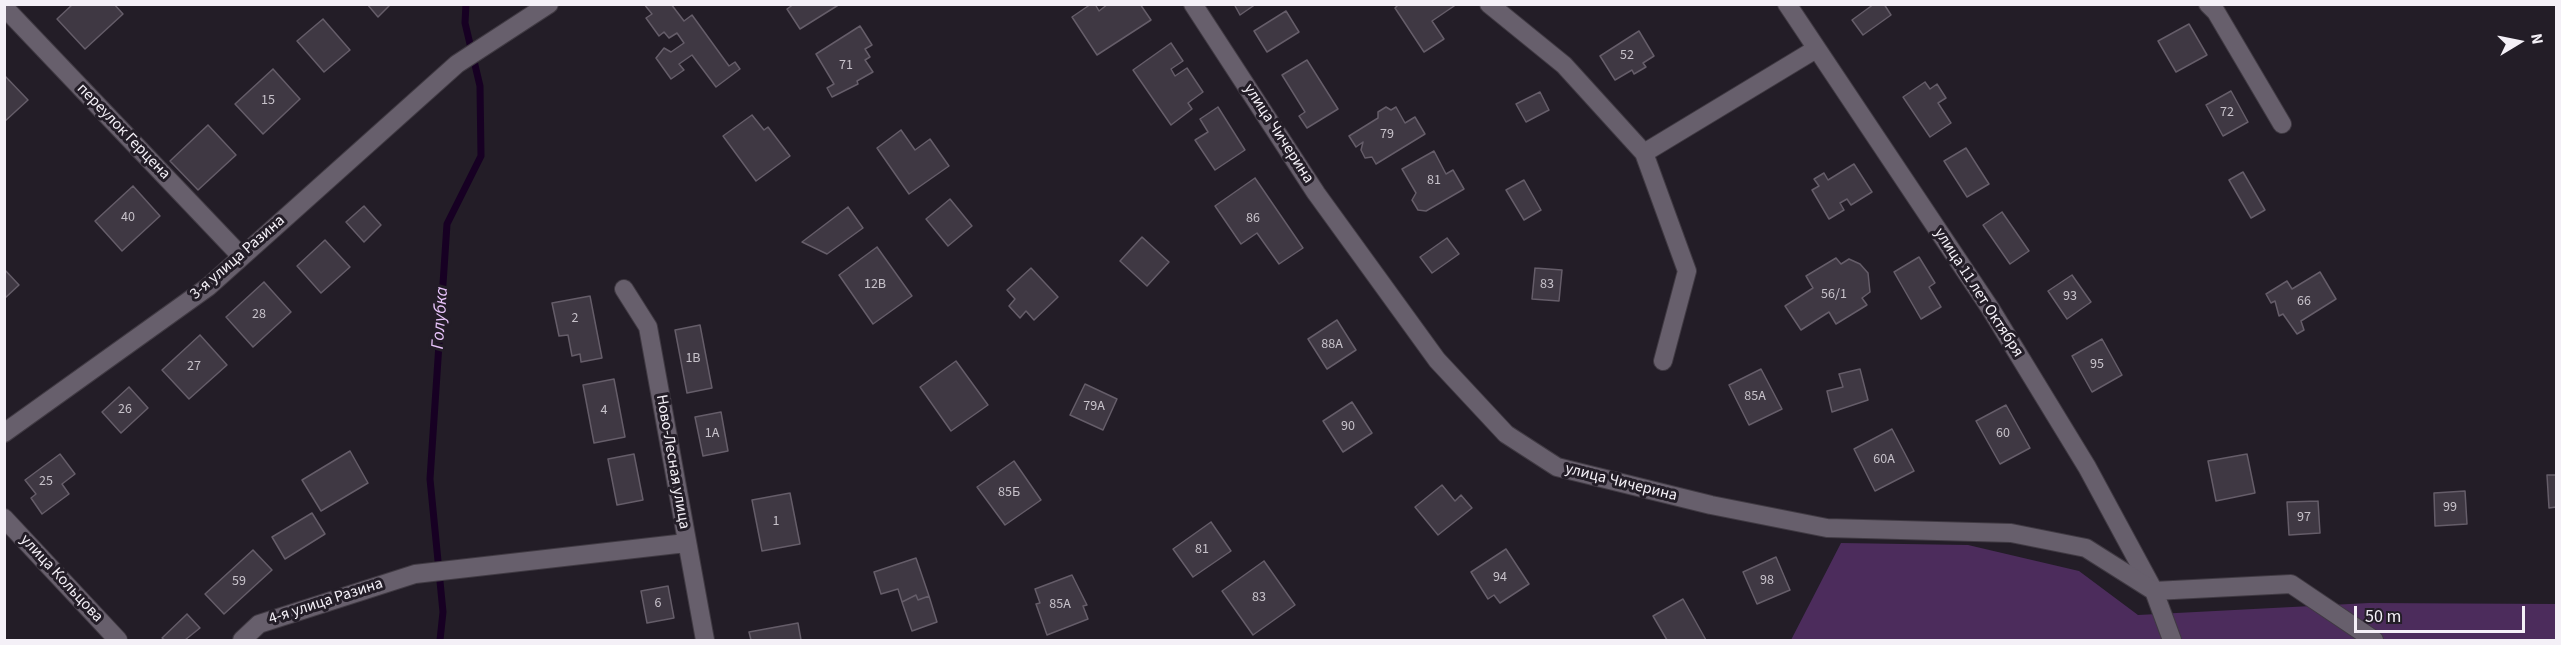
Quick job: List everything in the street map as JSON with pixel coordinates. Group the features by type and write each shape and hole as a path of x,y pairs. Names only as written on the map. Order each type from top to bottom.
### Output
{"street":[{"name":"3-я улица Разина","path":"4,433 208,287 457,64 549,4"},
{"name":"улица Чичерина","path":"1193,4 1316,193 1437,360 1506,434 1557,467 1711,506 1827,528 2011,533 2085,548 2154,591"},
{"path":"1489,4 1564,65 1644,153 1687,270 1664,361"},
{"name":"улица 11 лет Октября","path":"1787,4 1990,308 2087,467 2154,591 2172,640"},
{"path":"2208,4 2216,12 2282,124"},
{"name":"переулок Герцена","path":"7,9 241,256"},
{"path":"1644,153 1816,49"},
{"name":"Ново-Лесная улица","path":"624,289 648,327 705,640"},
{"name":"улица Кольцова","path":"4,518 118,640"},
{"name":"4-я улица Разина","path":"242,640 259,624 415,573 686,543"},
{"path":"2154,591 2291,584 2374,640"}],"shaded area":[{"path":"1841,543 1968,545 2079,571 2138,615 2369,603 2556,604 2556,640 1791,640"}],"building":[{"path":"73,4 114,4 123,14 85,49 57,19"},
{"path":"367,4 391,4 378,17"},
{"path":"644,4 671,4 684,21 692,15 729,66 735,62 740,69 716,87 692,55 679,64 684,70 671,79 656,58 664,48 671,52 684,43 677,33 669,38 664,32 659,36 646,18 652,14"},
{"path":"794,4 840,4 800,29 787,9"},
{"path":"1091,4 1095,4 1099,11 1108,4 1140,4 1151,20 1097,55 1072,17"},
{"path":"1234,4 1256,4 1240,15"},
{"path":"1399,4 1457,4 1432,21 1444,39 1424,52 1395,8"},
{"path":"1874,4 1884,4 1891,15 1863,35 1852,20"},
{"path":"1286,11 1299,32 1267,52 1254,31"},
{"path":"323,19 350,50 324,72 297,41"},
{"path":"2189,24 2207,55 2176,72 2158,41"},
{"path":"860,26 872,45 865,49 870,57 865,60 873,72 857,81 858,84 832,97 827,88 834,84 816,54"},
{"path":"1639,31 1654,56 1643,63 1646,67 1634,74 1632,70 1615,80 1600,56"},
{"path":"1171,43 1183,61 1171,69 1175,76 1187,68 1203,92 1188,103 1192,109 1171,125 1133,70"},
{"path":"1307,60 1338,109 1307,128 1299,116 1305,112 1282,75"},
{"path":"273,69 300,99 263,134 235,104"},
{"path":"4,75 28,100 4,122"},
{"path":"1925,82 1930,89 1937,84 1946,98 1938,103 1951,123 1930,137 1903,97"},
{"path":"2231,91 2248,122 2223,136 2206,105"},
{"path":"1540,92 1549,110 1526,122 1516,104"},
{"path":"1218,107 1245,150 1215,170 1195,140 1208,132 1200,119"},
{"path":"1386,107 1391,110 1396,107 1405,123 1415,117 1425,134 1376,164 1372,157 1365,158 1361,150 1363,142 1356,147 1349,136 1378,118 1378,112"},
{"path":"752,115 764,130 768,127 790,156 756,181 723,136"},
{"path":"208,125 236,155 198,190 170,161"},
{"path":"901,130 915,150 930,139 949,166 909,194 877,148"},
{"path":"1966,148 1989,184 1967,197 1944,161"},
{"path":"1434,151 1446,174 1453,170 1464,189 1426,211 1418,210 1412,200 1416,193 1402,169"},
{"path":"1854,164 1872,192 1851,205 1847,199 1840,203 1844,210 1829,219 1812,190 1819,186 1814,179 1824,173 1828,180"},
{"path":"2243,172 2265,210 2251,218 2229,180"},
{"path":"1255,178 1303,248 1279,264 1257,233 1241,244 1215,206"},
{"path":"1524,180 1541,210 1524,220 1506,190"},
{"path":"133,186 160,216 122,251 95,221"},
{"path":"950,199 972,226 948,246 926,219"},
{"path":"364,206 381,225 364,242 346,222"},
{"path":"848,207 863,228 827,254 802,242"},
{"path":"2002,212 2029,251 2010,264 1983,225"},
{"path":"1142,237 1169,262 1147,286 1120,261"},
{"path":"1447,238 1459,254 1432,273 1420,257"},
{"path":"325,240 350,267 321,293 297,266"},
{"path":"877,247 912,296 873,324 839,275"},
{"path":"1919,257 1935,283 1929,287 1941,307 1921,319 1894,272"},
{"path":"1836,258 1841,264 1849,259 1860,264 1868,273 1870,292 1862,298 1867,305 1836,324 1829,312 1801,330 1785,306 1813,288 1806,276"},
{"path":"1031,268 1058,297 1034,320 1026,311 1020,318 1009,306 1015,299 1007,290"},
{"path":"1535,268 1562,270 1559,301 1532,299"},
{"path":"4,269 19,285 4,299"},
{"path":"2320,272 2336,299 2301,321 2304,330 2297,334 2283,314 2279,316 2275,301 2271,303 2266,294 2287,281 2292,289"},
{"path":"2072,275 2091,302 2067,319 2048,291"},
{"path":"264,282 291,312 253,347 226,317"},
{"path":"590,296 602,358 581,362 580,354 572,356 568,335 559,336 552,303"},
{"path":"1337,320 1356,350 1327,369 1308,339"},
{"path":"700,325 712,388 687,393 675,330"},
{"path":"200,335 227,365 189,399 162,370"},
{"path":"2102,339 2122,375 2092,392 2072,356"},
{"path":"956,361 988,405 951,431 920,387"},
{"path":"1761,369 1782,409 1749,425 1729,385"},
{"path":"1860,369 1868,400 1832,412 1827,391 1843,387 1839,374"},
{"path":"614,379 625,437 594,443 583,385"},
{"path":"1085,384 1117,399 1103,430 1070,415"},
{"path":"129,387 148,408 121,433 102,412"},
{"path":"1352,402 1372,433 1343,452 1323,421"},
{"path":"2006,405 2030,448 2000,464 1976,421"},
{"path":"721,412 728,451 703,456 695,417"},
{"path":"1892,429 1914,471 1875,491 1854,449"},
{"path":"350,451 368,483 321,511 302,480"},
{"path":"60,454 75,474 62,484 69,494 42,514 31,498 36,494 25,480"},
{"path":"634,454 643,500 617,505 608,459"},
{"path":"2247,454 2255,493 2216,501 2208,461"},
{"path":"1014,461 1041,500 1005,525 977,487"},
{"path":"2547,475 2556,475 2556,507 2549,508"},
{"path":"1442,485 1455,501 1461,495 1472,508 1438,535 1415,507"},
{"path":"2465,491 2467,524 2435,526 2434,493"},
{"path":"790,493 800,544 762,551 752,500"},
{"path":"2318,501 2320,533 2289,535 2287,502"},
{"path":"312,513 325,534 285,559 272,537"},
{"path":"1211,522 1231,551 1193,577 1173,549"},
{"path":"1506,549 1529,584 1500,603 1494,595 1488,599 1471,572"},
{"path":"253,550 272,570 224,614 205,594"},
{"path":"1776,557 1790,590 1757,604 1743,572"},
{"path":"916,558 929,596 918,600 916,595 902,602 898,589 881,594 874,572"},
{"path":"1264,561 1295,605 1253,635 1222,591"},
{"path":"1072,575 1087,605 1083,606 1088,619 1047,635 1036,604 1040,603 1035,589"},
{"path":"668,586 674,618 647,623 641,591"},
{"path":"916,595 918,600 929,596 937,622 912,631 902,602"},
{"path":"1683,599 1706,640 1667,640 1653,616"},
{"path":"187,614 200,628 185,640 162,638"},
{"path":"798,623 801,640 751,640 749,632"}],"waterway":[{"name":"Голубка","path":"440,640 443,612 430,479 447,224 481,156 480,86 465,23 466,4"}]}
